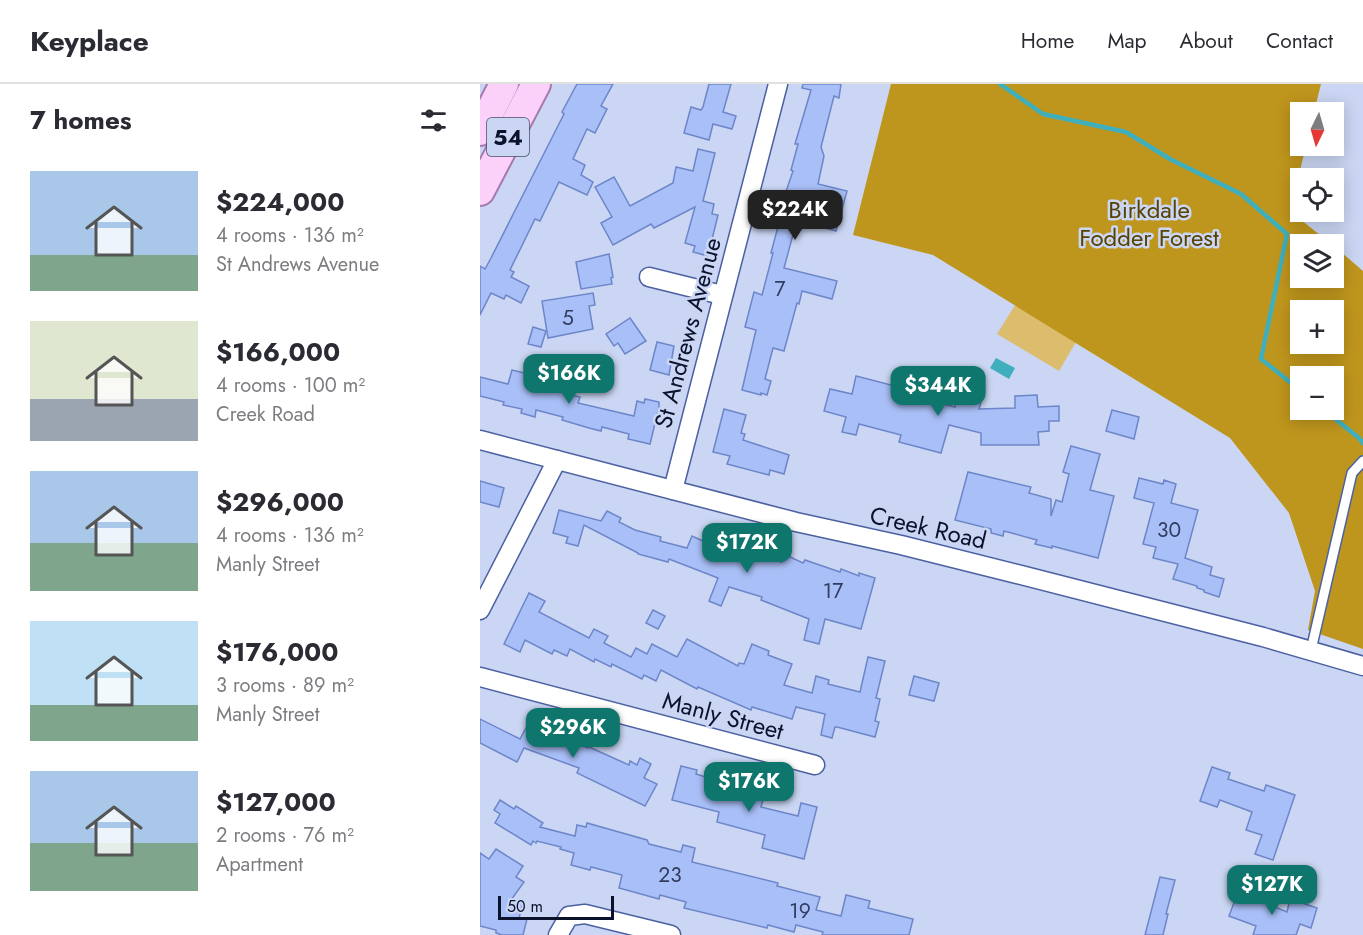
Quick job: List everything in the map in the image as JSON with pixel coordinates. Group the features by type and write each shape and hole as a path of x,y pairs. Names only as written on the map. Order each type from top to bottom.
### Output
{"main road":[{"name":"54","path":"480,130 504,84"},
{"name":"54","path":"480,191 536,84"}],"street":[{"name":"St Andrews Avenue","path":"673,490 778,84"},
{"path":"649,277 722,295"},
{"name":"Creek Road","path":"480,440 796,522 1017,574 1311,650 1363,666"},
{"path":"480,610 557,460"},
{"name":"Manly Street","path":"480,677 815,765"},
{"path":"558,935 569,916 585,914 670,935"}],"lane":[{"path":"1311,650 1352,473 1363,461"}],"shaded area":[{"path":"1015,305 1076,342 1059,371 997,334"},
{"path":"996,358 1015,368 1009,379 990,368"}],"green space":[{"name":"Birkdale Fodder Forest","path":"891,84 1321,84 1316,102 1290,102 1290,156 1304,156 1301,168 1290,168 1290,222 1304,222 1319,234 1290,234 1290,288 1344,288 1344,255 1363,271 1363,649 1308,630 1315,591 1289,513 1230,438 933,255 853,235"}],"building":[{"path":"577,84 613,84 601,106 607,109 595,133 587,129 573,159 585,165 581,175 593,182 587,195 559,182 540,221 535,219 510,270 514,272 511,277 529,286 521,303 506,295 504,299 491,293 480,315 480,266 485,269 491,258"},
{"path":"709,84 731,84 723,112 736,116 732,129 713,124 709,140 684,133 691,107 701,110"},
{"path":"803,84 841,84 839,98 834,96 821,147 824,156 818,184 847,191 836,231 797,220 784,268 837,281 832,299 802,291 784,351 773,348 765,379 771,381 767,395 761,393 761,395 742,390 756,330 745,327 754,292 762,295 781,215 778,215 793,171 791,170 798,144 795,144 811,90 802,88"},
{"path":"698,149 715,153 703,201 714,204 712,214 718,215 708,256 693,252 695,246 685,243 695,207 654,228 651,224 613,245 601,223 612,217 595,187 614,177 630,206 673,183 676,167 693,171"},
{"path":"609,254 612,284 581,289 576,262"},
{"path":"593,293 595,305 589,306 593,329 548,338 542,301"},
{"path":"630,318 646,341 625,354 618,343 614,346 606,334"},
{"path":"533,327 546,331 541,347 528,344"},
{"path":"657,342 674,346 669,375 650,370"},
{"path":"512,370 549,379 549,376 570,381 567,394 580,397 578,403 634,416 637,401 644,403 645,399 659,402 650,444 628,439 629,434 602,427 601,431 589,428 562,420 563,417 536,410 535,417 521,413 522,409 503,405 504,402 480,396 480,377 508,384"},
{"path":"856,376 895,386 894,391 955,407 958,396 981,402 979,409 1015,408 1015,396 1037,395 1038,407 1059,406 1059,421 1049,421 1049,431 1038,432 1039,445 981,445 981,433 949,425 941,453 899,442 901,435 859,424 856,435 842,432 846,417 824,411 830,389 852,394"},
{"path":"724,409 746,415 741,433 745,434 743,440 789,455 784,474 770,470 769,475 727,464 730,456 713,452"},
{"path":"1112,410 1139,417 1134,439 1106,431"},
{"path":"1071,446 1100,454 1090,490 1114,496 1098,558 1035,544 1037,540 1004,531 1003,536 991,533 991,529 955,520 968,472 1031,487 1029,493 1051,499 1051,516 1056,500 1062,502 1069,474 1063,472"},
{"path":"1139,478 1163,484 1164,480 1176,484 1171,503 1198,510 1185,558 1212,567 1210,575 1224,579 1219,597 1204,592 1197,586 1173,579 1178,564 1153,558 1156,547 1143,544 1154,503 1134,498"},
{"path":"480,481 504,488 499,507 480,502"},
{"path":"559,510 601,521 607,511 621,518 619,522 635,530 661,537 660,541 687,548 692,536 708,544 707,547 734,557 737,549 782,562 786,555 803,563 805,560 840,572 841,569 859,576 859,573 875,578 861,629 825,619 819,644 804,640 809,619 761,600 762,597 729,587 721,606 709,601 718,578 669,559 668,562 638,554 584,525 578,546 566,543 568,537 553,533"},
{"path":"529,593 545,601 539,612 589,638 594,629 608,636 604,643 631,657 636,648 647,654 652,644 677,657 687,639 738,666 739,663 744,664 752,644 769,651 768,655 792,664 784,685 812,693 816,676 829,680 828,684 860,692 868,657 885,661 876,698 880,699 875,721 879,722 875,737 837,727 835,727 832,738 821,735 825,714 796,707 792,719 752,707 751,710 698,687 697,689 661,670 656,681 644,675 642,679 612,664 611,667 595,659 594,662 570,649 567,656 554,650 552,654 525,640 520,652 504,644"},
{"path":"653,610 665,616 658,629 646,623"},
{"path":"914,676 939,683 934,701 909,695"},
{"path":"533,715 545,721 540,730 589,747 629,765 630,761 637,765 640,758 651,764 644,778 657,784 645,806 577,773 579,768 524,748 517,762 480,743 480,719 520,739"},
{"path":"681,766 697,770 696,774 712,779 709,791 735,797 736,793 747,796 749,785 766,789 761,807 798,816 801,803 817,807 804,859 762,848 765,835 717,822 719,812 672,800"},
{"path":"1212,767 1230,773 1228,779 1264,791 1266,785 1295,795 1273,860 1255,854 1262,835 1246,830 1252,812 1220,800 1217,807 1200,801"},
{"path":"500,800 514,809 516,806 543,823 540,827 575,836 577,825 586,827 587,823 681,852 683,845 695,848 692,862 778,883 777,886 820,897 816,910 841,916 846,895 870,901 868,908 913,919 909,935 822,935 823,932 796,925 794,932 768,925 767,928 684,908 686,902 660,895 659,899 619,888 622,875 591,867 590,870 571,865 574,853 537,841 536,843 533,841 531,845 495,823 500,814 494,810"},
{"path":"496,849 523,866 516,877 524,882 511,900 523,903 519,918 527,919 523,935 502,935 496,933 496,930 480,926 480,853 489,859"},
{"path":"1160,877 1175,880 1163,935 1145,935"},
{"path":"1238,892 1287,912 1290,899 1317,908 1311,928 1300,924 1296,935 1253,935 1256,926 1229,916"}],"waterway":[{"path":"1000,84 1043,114 1126,132 1170,159 1241,194 1287,234 1261,359 1290,382"},
{"path":"1336,420 1363,443"}]}
